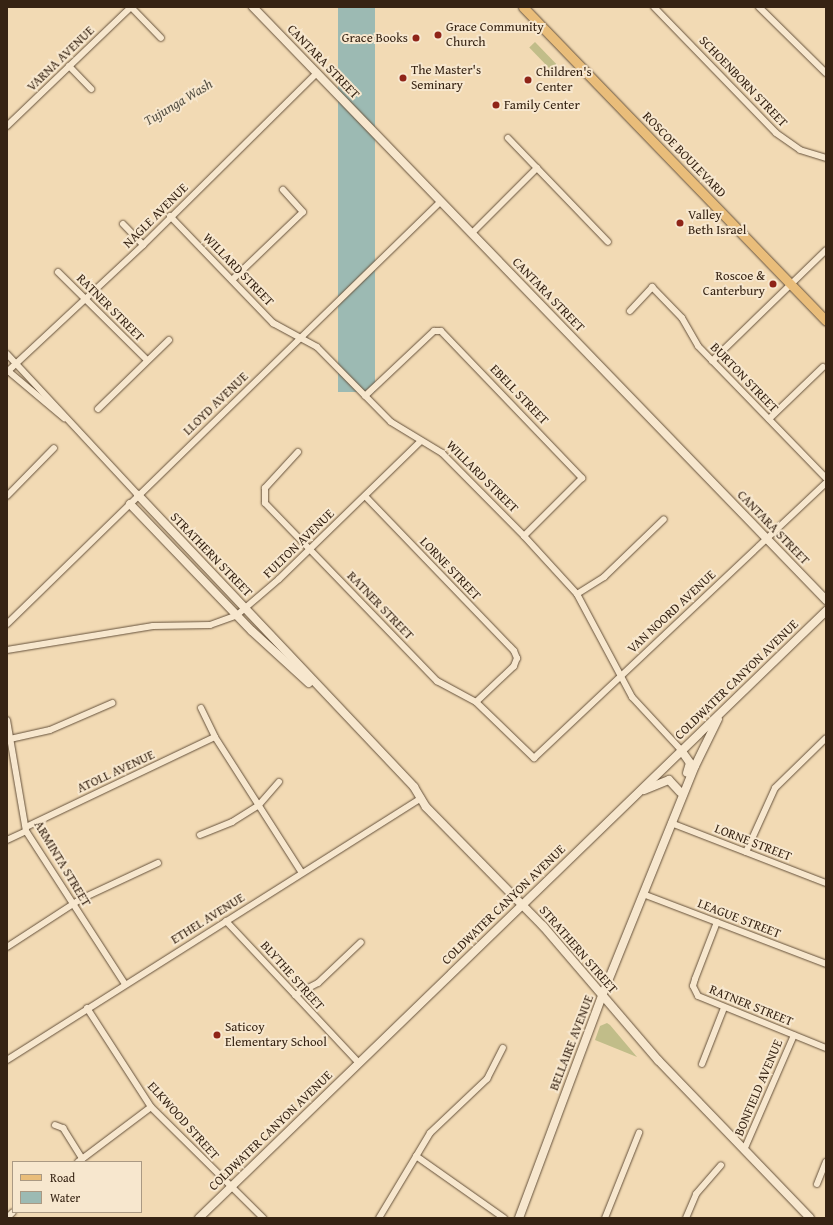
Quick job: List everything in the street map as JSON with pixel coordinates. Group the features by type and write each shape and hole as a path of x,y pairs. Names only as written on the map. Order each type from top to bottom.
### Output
{"main road":[{"name":"ROSCOE BOULEVARD","path":"523,7 826,321"}],"street":[{"path":"131,7 161,38"},
{"name":"VARNA AVENUE","path":"7,126 131,7"},
{"name":"CANTARA STREET","path":"253,7 826,600"},
{"name":"SCHOENBORN STREET","path":"654,7 776,133 800,150 826,158"},
{"path":"759,7 826,73"},
{"path":"69,66 91,89"},
{"name":"NAGLE AVENUE","path":"7,371 143,245 170,216 317,73"},
{"path":"508,138 608,242"},
{"path":"472,233 537,168"},
{"path":"232,280 303,212 283,190"},
{"name":"LLOYD AVENUE","path":"7,624 442,201"},
{"name":"WILLARD STREET","path":"170,216 273,323 317,347 391,422 442,453 524,536 577,594 639,706 681,750 690,763 680,792"},
{"path":"123,224 143,245"},
{"path":"712,361 826,250"},
{"name":"RATNER STREET","path":"58,272 147,360"},
{"name":"BURTON STREET","path":"630,311 652,287 682,318 698,346 826,478"},
{"name":"EBELL STREET","path":"365,396 438,329 582,478 524,536"},
{"path":"98,409 169,340"},
{"name":"STRATHERN STREET","path":"7,354 421,798 523,904 658,1060 810,1218"},
{"path":"768,419 823,367"},
{"name":"STRATHERN STREET","path":"7,371 77,428"},
{"name":"FULTON AVENUE","path":"7,650 153,626 210,625 237,615 246,609 310,549 421,441"},
{"path":"7,496 54,448"},
{"name":"RATNER STREET","path":"298,452 265,488 263,496 310,549 437,681 476,702 534,758"},
{"name":"VAN NOORD AVENUE","path":"534,758 621,675 768,540 826,483"},
{"name":"LORNE STREET","path":"365,496 517,658 514,666 476,702"},
{"name":"STRATHERN STREET","path":"130,504 237,615 293,670 328,698"},
{"path":"577,594 604,577 664,519"},
{"name":"COLDWATER CANYON AVENUE","path":"199,1218 826,611"},
{"path":"10,739 50,730 112,703"},
{"path":"201,708 215,737 302,873"},
{"name":"BELLAIRE AVENUE","path":"519,1218 602,996 671,823 695,766 721,712"},
{"name":"ARMINTA STREET","path":"7,720 26,829 73,905 125,984"},
{"name":"ATOLL AVENUE","path":"7,840 26,829 215,737"},
{"path":"746,852 775,788 826,738"},
{"path":"681,750 690,756 695,766"},
{"path":"636,794 662,780 673,781 680,792 671,823"},
{"path":"200,835 232,822 258,806 279,782"},
{"name":"ETHEL AVENUE","path":"7,1060 421,798"},
{"name":"LORNE STREET","path":"671,823 826,883"},
{"path":"7,947 73,905 158,863"},
{"name":"LEAGUE STREET","path":"643,894 826,964"},
{"name":"BLYTHE STREET","path":"226,921 359,1063"},
{"name":"RATNER STREET","path":"717,922 693,986 698,996 724,1008 826,1048"},
{"path":"295,995 318,983 361,942"},
{"name":"ELKWOOD STREET","path":"87,1008 151,1108 264,1218"},
{"path":"702,1064 724,1008"},
{"name":"BONFIELD AVENUE","path":"744,1150 794,1035"},
{"path":"379,1218 430,1133 487,1079 503,1048"},
{"path":"55,1125 63,1128 80,1160 151,1108"},
{"path":"605,1218 639,1133"},
{"path":"416,1156 504,1218"},
{"path":"818,1184 826,1162"},
{"path":"686,1218 696,1194 721,1165"}],"shaded area":[{"path":"535,42 557,65 551,71 529,48"},
{"path":"607,1023 637,1057 595,1040 600,1026"}],"water":[{"path":"338,7 375,7 375,392 338,392"}],"place":[{"name":"Grace Community Church","path":"438,35"},
{"name":"Grace Books","path":"416,38"},
{"name":"The Master's Seminary","path":"403,78"},
{"name":"Children's Center","path":"528,80"},
{"name":"Family Center","path":"496,105"},
{"name":"Valley Beth Israel","path":"680,223"},
{"name":"Roscoe & Canterbury","path":"773,284"},
{"name":"Saticoy Elementary School","path":"217,1035"}],"water label":[{"name":"Tujunga Wash","path":"178,102"}]}
